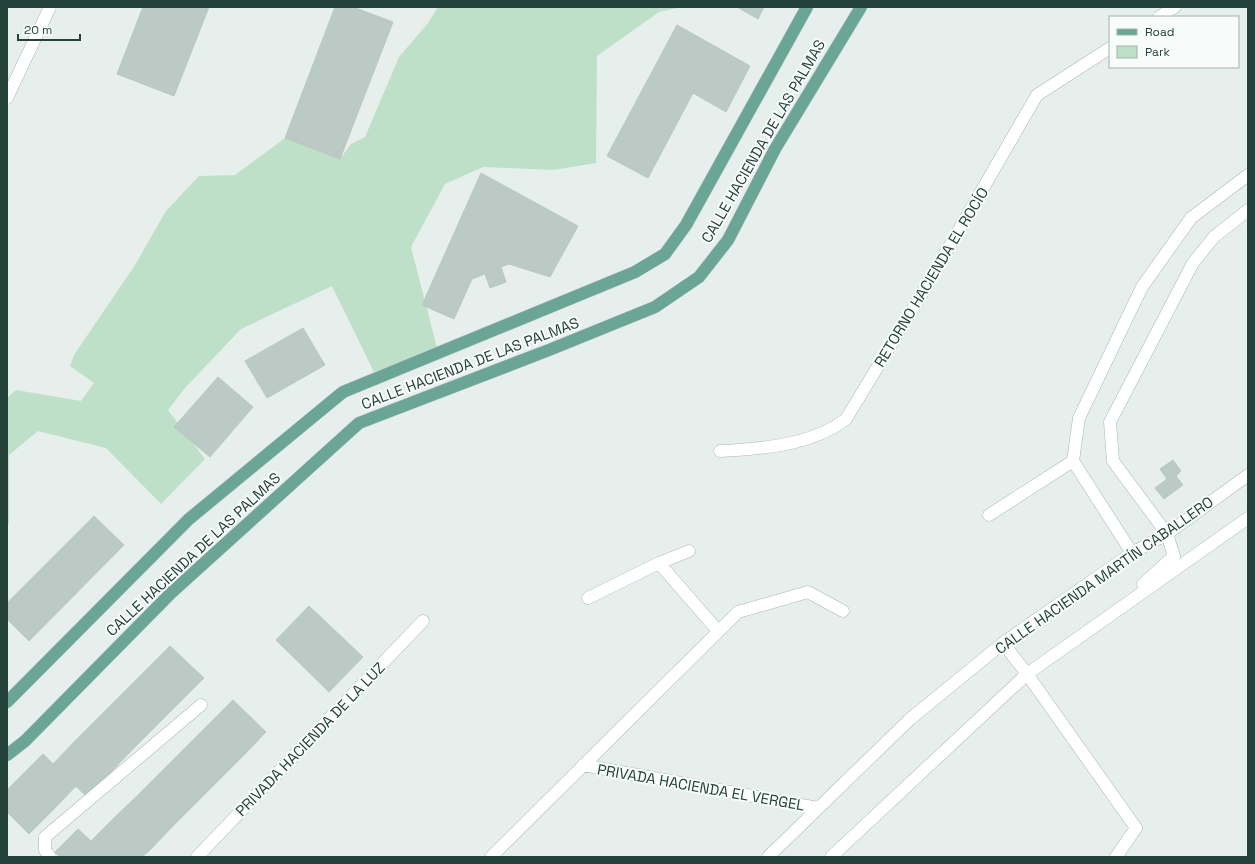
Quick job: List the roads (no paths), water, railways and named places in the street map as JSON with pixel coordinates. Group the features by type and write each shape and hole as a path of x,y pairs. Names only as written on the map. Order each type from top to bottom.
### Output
{"main road":[{"name":"CALLE HACIENDA DE LAS PALMAS","path":"7,702 189,519 343,392 635,272 665,254 686,225 807,7"},
{"name":"CALLE HACIENDA DE LAS PALMAS","path":"7,755 25,741 171,593 359,423 549,350 655,307 699,277 728,240 775,149 861,7"}],"street":[{"path":"7,98 50,7"},
{"path":"1161,16 1175,7"},
{"name":"RETORNO HACIENDA EL ROCÍO","path":"720,451 751,450 798,441 826,432 846,419 923,292 1037,95 1109,49"},
{"path":"1132,553 1073,461 1079,418 1142,287 1191,218 1248,175"},
{"path":"1106,618 1174,556 1167,534 1113,461 1110,422 1192,263 1214,237 1248,210"},
{"path":"989,515 1073,461"},
{"name":"CALLE HACIENDA MARTÍN CABALLERO","path":"768,857 909,720 1003,643 1132,553 1167,534 1248,475"},
{"path":"831,857 1027,674 1248,518"},
{"path":"588,598 659,562 689,551"},
{"path":"659,562 718,631"},
{"name":"PRIVADA HACIENDA EL VERGEL","path":"491,857 738,612 808,592 843,611"},
{"name":"PRIVADA HACIENDA DE LA LUZ","path":"197,857 423,622"},
{"path":"1003,643 1027,674 1136,828 1116,857"},
{"path":"50,857 45,850 45,837 201,705"},
{"name":"PRIVADA HACIENDA EL VERGEL","path":"583,766 818,808"}]}
